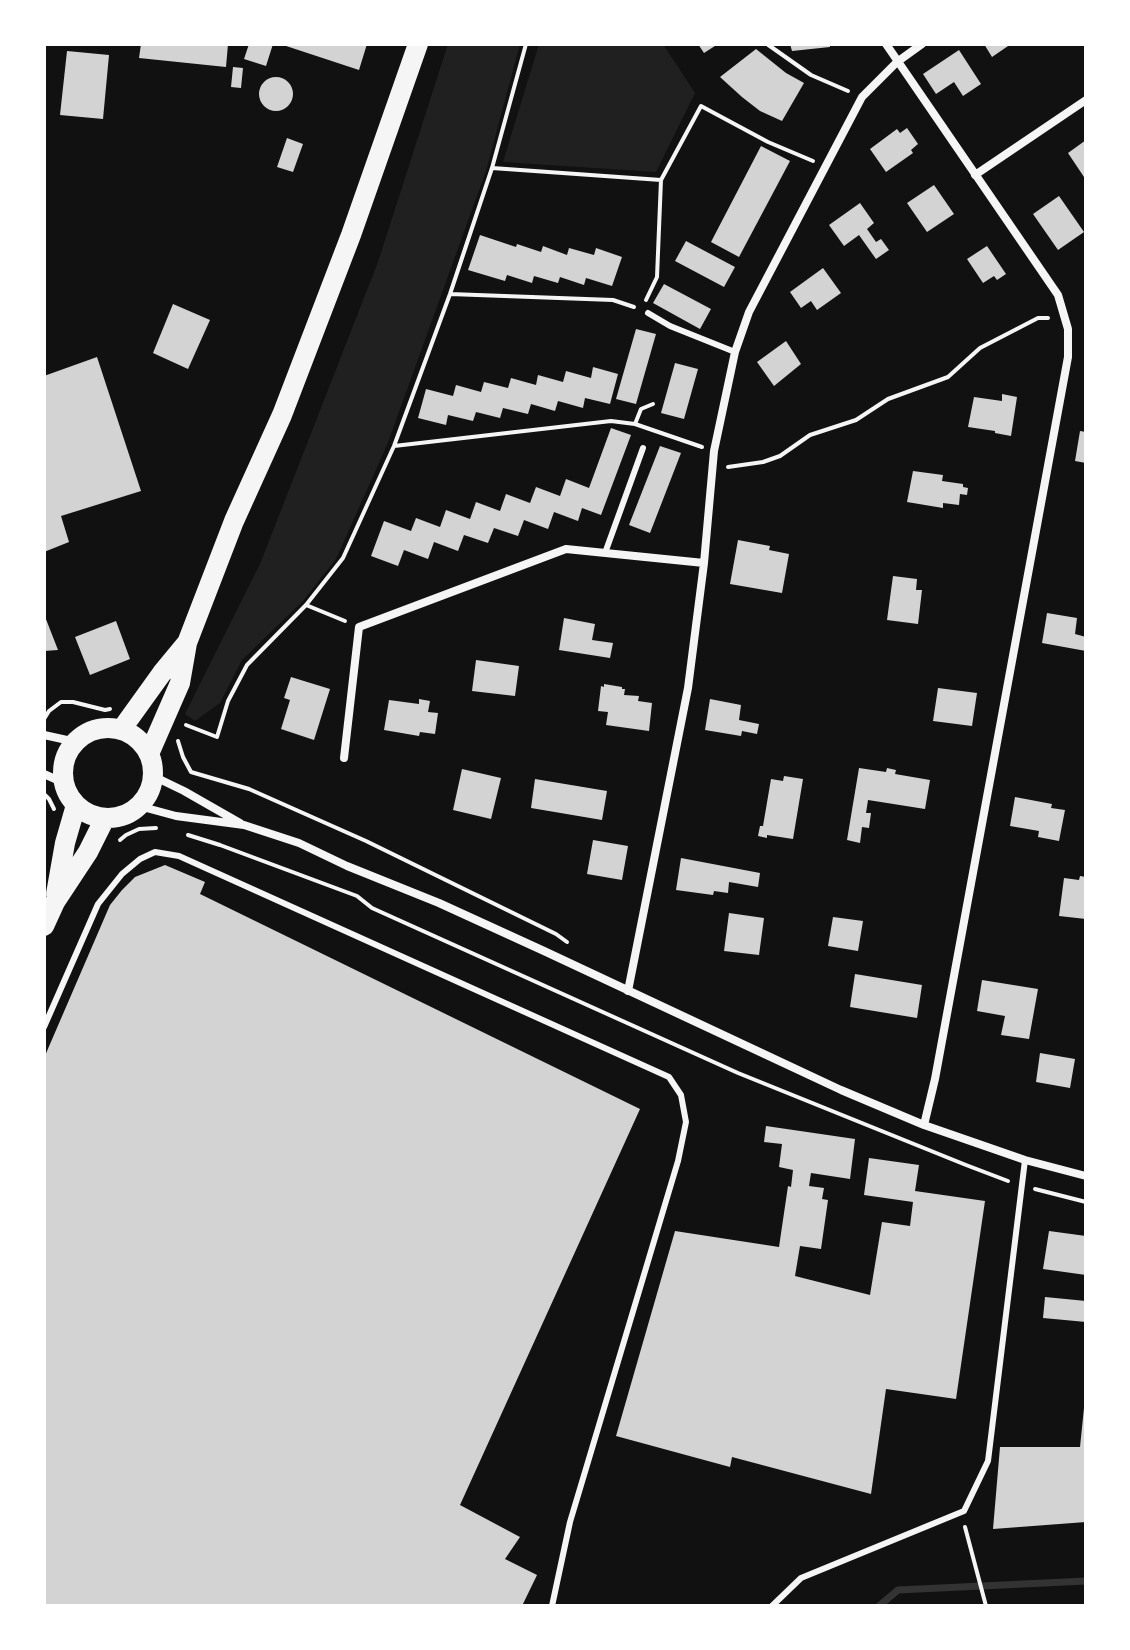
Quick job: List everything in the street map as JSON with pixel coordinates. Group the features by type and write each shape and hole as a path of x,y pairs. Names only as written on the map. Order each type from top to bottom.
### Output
{"main road":[{"path":"149,754 180,683 187,643 234,521 287,401 351,235 418,44"},
{"path":"121,730 187,643"},
{"path":"103,729 121,730 131,734 149,754 153,776 146,797 139,806 118,818 84,812 68,794 64,783 68,754 76,742 89,733 103,729"},
{"path":"55,902 65,843 76,805"},
{"path":"44,926 105,818"}],"street":[{"path":"886,44 1058,295 1068,329 1068,357 924,1125"},
{"path":"628,991 688,688 714,451 735,352 749,312 862,97 897,62 922,44"},
{"path":"975,175 1086,100"},
{"path":"344,758 359,627 566,549 704,563"},
{"path":"44,735 76,742"},
{"path":"44,774 64,783"},
{"path":"153,776 244,825"},
{"path":"139,806 176,816 244,825 299,843 439,903 841,1090 924,1125 1025,1160 1086,1176"}],"lane":[{"path":"648,313 670,326 735,352"},
{"path":"605,553 643,448"},
{"path":"44,1027 98,904 122,874 140,859 155,852 179,856 669,1077 681,1095 686,1122 678,1161 570,1522 552,1606"},
{"path":"772,1606 801,1578 964,1511 988,1461 1025,1160"}],"path":[{"path":"180,722 217,737 228,701 247,665 306,605 343,558 394,446 450,294 492,168 526,44"},
{"path":"767,44 811,75 862,97"},
{"path":"450,294 613,300 641,309 657,277 661,180 701,106 768,142 826,167"},
{"path":"492,168 661,180"},
{"path":"712,466 735,467 780,456 810,435 856,420 888,399 948,377 980,348 1038,318 1064,318"},
{"path":"635,424 641,409 653,404"},
{"path":"394,446 611,421 635,424 714,451"},
{"path":"306,605 359,627"},
{"path":"44,719 61,702 105,710"},
{"path":"179,732 178,741 191,772 249,789 366,841 556,934 568,943"},
{"path":"114,846 139,829 159,828"},
{"path":"183,834 357,896 372,908 738,1073 966,1165 1020,1185 1086,1202"},
{"path":"961,1512 986,1606"}],"shaded area":[{"path":"448,44 520,44 486,171 387,445 336,559 303,601 242,660 220,703 195,721 185,714 260,564 378,262"},
{"path":"539,44 663,44 695,93 656,172 503,162"}],"building":[{"path":"141,44 228,44 226,67 139,58"},
{"path":"249,44 273,44 266,66 244,59"},
{"path":"280,44 367,44 359,70"},
{"path":"698,44 718,44 704,53"},
{"path":"790,44 830,44 830,47 792,51"},
{"path":"984,44 1011,44 992,57"},
{"path":"756,49 804,83 782,121 760,111 720,77"},
{"path":"959,50 981,84 963,96 954,82 936,94 923,74"},
{"path":"67,51 109,55 103,119 60,115"},
{"path":"233,67 243,68 241,88 231,87"},
{"path":"276,77 288,82 293,94 288,106 276,111 264,106 259,94 264,82"},
{"path":"907,128 918,144 911,150 913,153 886,172 870,149 897,129 900,133"},
{"path":"287,138 303,144 293,172 277,167"},
{"path":"1086,140 1086,180 1068,153"},
{"path":"761,146 790,161 739,257 711,242"},
{"path":"934,185 954,214 927,232 907,203"},
{"path":"1059,196 1084,232 1058,250 1033,214"},
{"path":"860,203 874,223 867,229 876,242 881,239 889,250 876,259 859,235 844,246 829,225"},
{"path":"480,235 541,252 543,246 567,255 569,248 594,255 596,248 622,257 612,286 586,278 584,285 560,277 558,283 534,276 532,283 507,275 505,281 468,270"},
{"path":"686,241 735,267 724,287 675,261"},
{"path":"987,246 1006,274 997,280 994,276 983,283 967,259"},
{"path":"823,268 841,293 817,310 811,301 801,308 790,292"},
{"path":"664,284 711,309 700,329 653,303"},
{"path":"173,304 210,320 188,369 153,353"},
{"path":"636,329 656,334 636,404 616,399"},
{"path":"786,341 801,364 774,386 757,362"},
{"path":"97,357 141,491 61,516 69,542 44,552 44,376"},
{"path":"675,363 698,369 684,419 661,413"},
{"path":"593,367 618,374 610,404 585,398 583,408 558,401 555,411 531,404 528,414 503,408 500,418 476,412 473,421 448,415 446,425 418,418 426,389 453,396 456,385 481,392 484,382 508,388 511,378 536,385 538,375 563,382 566,371 591,378"},
{"path":"1002,394 1017,397 1011,436 968,427 974,397 1002,401"},
{"path":"611,428 631,435 601,515 582,508 578,521 554,512 548,529 524,520 518,536 494,528 488,543 464,535 458,551 434,542 428,559 404,550 398,566 371,556 384,521 411,531 416,518 440,527 446,510 470,519 476,502 500,511 506,494 530,503 536,487 560,496 566,479 589,488"},
{"path":"1080,431 1086,432 1086,463 1075,461"},
{"path":"660,446 681,453 650,533 629,525"},
{"path":"913,471 943,475 942,481 963,484 968,488 967,495 960,494 959,505 943,503 943,508 907,502"},
{"path":"738,540 770,546 769,550 789,554 782,593 730,584"},
{"path":"893,576 917,579 916,590 922,590 918,624 887,620"},
{"path":"1047,613 1077,618 1075,634 1086,637 1086,651 1042,643"},
{"path":"44,614 58,650 44,651"},
{"path":"564,618 595,624 592,640 613,643 610,658 559,650"},
{"path":"116,621 130,659 90,675 75,637"},
{"path":"476,660 519,666 515,696 472,691"},
{"path":"291,677 330,689 314,740 281,729 290,700 284,698"},
{"path":"604,684 622,687 625,689 624,695 639,696 638,701 652,703 649,731 606,725 608,712 598,711 601,686 604,687"},
{"path":"938,688 977,693 972,726 933,721"},
{"path":"419,699 430,701 428,712 438,713 435,734 420,732 419,736 384,730 389,700 419,704"},
{"path":"710,699 741,705 739,720 759,724 757,734 742,731 741,736 705,730"},
{"path":"859,768 886,772 887,768 896,770 895,774 930,780 925,809 868,800 866,813 871,813 869,828 862,827 860,843 847,840"},
{"path":"462,769 501,778 491,819 453,810"},
{"path":"784,776 803,779 793,839 758,836 760,826 763,826 771,779 783,781"},
{"path":"535,779 607,791 602,820 531,808"},
{"path":"1015,797 1052,804 1051,808 1065,810 1059,841 1038,837 1039,831 1010,826"},
{"path":"593,840 628,846 622,880 587,874"},
{"path":"681,858 760,873 758,887 729,882 728,893 714,891 713,895 676,890"},
{"path":"165,865 205,882 200,894 640,1109 460,1505 520,1537 505,1559 537,1575 522,1606 44,1606 44,1058 110,905 135,877"},
{"path":"1080,876 1086,877 1086,919 1059,916 1064,878 1079,880"},
{"path":"729,913 764,918 759,955 724,951"},
{"path":"833,917 863,921 858,951 828,946"},
{"path":"855,974 922,985 917,1018 850,1007"},
{"path":"982,980 1038,989 1029,1039 1001,1035 1005,1016 977,1011"},
{"path":"1040,1053 1075,1059 1070,1088 1036,1082"},
{"path":"766,1126 855,1139 850,1179 811,1173 809,1186 824,1188 822,1199 828,1200 821,1249 800,1246 795,1276 870,1295 882,1222 910,1226 913,1202 864,1195 869,1158 919,1165 915,1191 985,1201 956,1399 886,1389 871,1494 732,1457 730,1467 616,1436 675,1231 779,1247 793,1170 779,1167 782,1144 764,1142"},
{"path":"1049,1231 1086,1236 1086,1275 1043,1269"},
{"path":"1045,1297 1086,1301 1086,1322 1043,1318"},
{"path":"1084,1408 1086,1522 993,1529 1000,1447 1080,1447"}],"waterway":[{"path":"879,1606 898,1590 1086,1581"}]}
